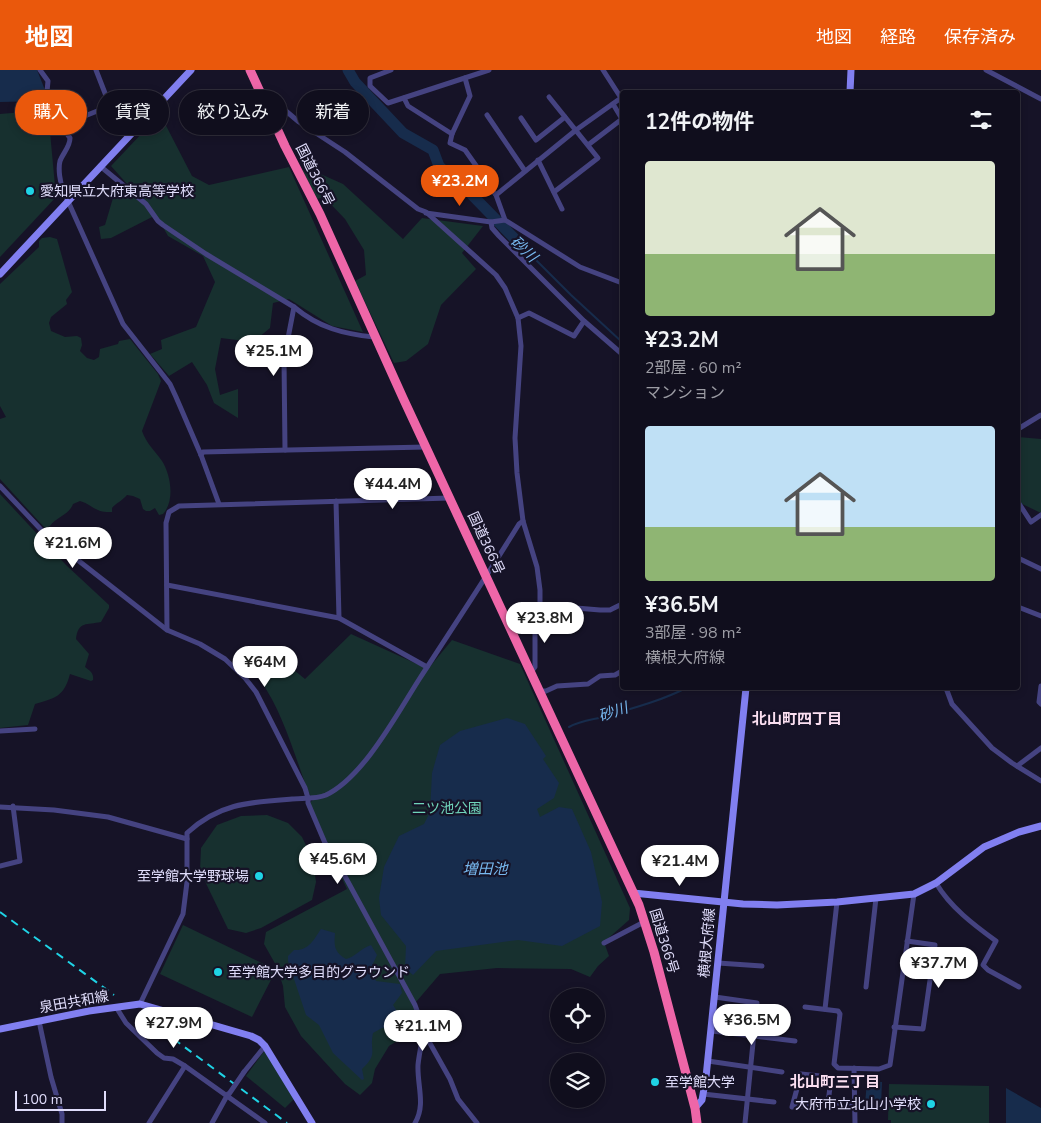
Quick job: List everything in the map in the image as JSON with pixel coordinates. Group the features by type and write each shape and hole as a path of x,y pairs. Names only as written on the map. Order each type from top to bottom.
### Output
{"highway":[{"name":"国道366号","path":"250,70 285,146 320,214 374,337 633,893 654,952 695,1108 697,1123"}],"main road":[{"path":"0,274 191,70"},
{"path":"850,90 851,70"},
{"name":"横根大府線","path":"695,1108 702,1100 712,1031 746,690"},
{"path":"633,893 777,905 837,902 914,894 936,883 984,847 1018,832 1041,826"},
{"name":"泉田共和線","path":"0,1028 89,1011 140,1004 251,1036 265,1046 312,1123"}],"street":[{"path":"40,70 48,81 47,90"},
{"path":"87,115 110,106 96,70"},
{"path":"391,70 380,72 370,78 370,86 388,103 489,70"},
{"path":"603,70 620,95"},
{"path":"986,70 1041,99"},
{"path":"465,78 470,96 452,134 450,143 465,150 496,195 505,220 570,262 620,282"},
{"path":"258,87 300,122 345,152 418,209 426,212 492,222 505,220"},
{"path":"549,97 598,158 554,192"},
{"path":"404,98 408,106 452,134"},
{"path":"496,195 576,130 620,99"},
{"path":"613,104 620,116"},
{"path":"487,114 525,171"},
{"path":"521,118 536,140 565,117"},
{"path":"588,145 620,121"},
{"path":"68,135 70,138 69,145 60,164 61,184 123,324 170,384 201,455 219,504"},
{"path":"538,160 562,208"},
{"path":"100,166 146,204 158,221 206,254 294,307 304,315 332,329 349,335 374,337"},
{"path":"426,212 496,275 506,288 518,318 521,346 514,438 523,521 536,567 540,605 536,630 535,667 531,672"},
{"path":"492,222 492,228 498,236 584,321 620,352"},
{"path":"286,450 284,359 294,307"},
{"path":"518,318 529,313 574,336 584,321"},
{"path":"1020,427 1041,414"},
{"path":"201,455 203,452 426,447"},
{"path":"0,486 47,536 166,630 200,644 225,659 245,678 256,692 305,788 308,803 325,843 336,858 415,1005 427,1038 450,1079 458,1098 477,1123"},
{"path":"166,630 166,523 169,512 179,506 450,498"},
{"path":"336,501 340,618"},
{"path":"1020,505 1032,522 1041,516"},
{"path":"140,1004 183,914 187,882 187,833 213,813 251,803 324,796 337,788 367,759 518,524 523,521"},
{"path":"1020,559 1041,569"},
{"path":"167,585 340,618 427,667"},
{"path":"540,605 600,610 610,610 620,605"},
{"path":"1020,608 1041,616"},
{"path":"540,691 546,692 557,686 588,684 600,676 615,675 620,672"},
{"path":"1041,686 1039,702 1041,704"},
{"path":"947,690 952,704 992,748 1041,780"},
{"path":"0,731 35,729"},
{"path":"1017,766 1041,748"},
{"path":"0,807 13,806 108,817 187,839"},
{"path":"0,866 20,862 13,806"},
{"path":"936,883 947,900 978,929 996,941 983,965 988,970 1019,987"},
{"path":"806,1007 838,1011 840,1014 834,1064 838,1068 879,1069 890,1066 914,894"},
{"path":"866,987 876,898"},
{"path":"825,1010 837,902"},
{"path":"604,943 644,922"},
{"path":"894,1027 923,1029 935,945 907,942"},
{"path":"718,963 762,966"},
{"path":"715,997 757,1003 745,1123"},
{"path":"116,1007 126,1023 157,1053 164,1058 173,1059 185,1066 228,1095 264,1123"},
{"path":"39,1021 51,1077 62,1114 62,1123"},
{"path":"415,1123 421,1106 418,1066 424,1028"},
{"path":"712,1031 795,1041"},
{"path":"212,1123 228,1095 265,1046"},
{"path":"708,1061 782,1072"},
{"path":"149,1123 185,1066"},
{"path":"854,1068 855,1123"},
{"path":"828,1103 830,1076 801,1074 792,1107 828,1103 855,1103"},
{"path":"703,1094 774,1102"}],"green space":[{"name":"愛知県立大府東高等学校","path":"15,113 15,135 50,135 56,197 0,257 0,114"},
{"path":"169,131 192,176 209,185 289,167 363,332 332,326 289,299 273,303 270,328 253,342 221,338 215,369 220,395 238,389 238,418 214,403 207,385 192,362 169,376 150,354 162,349 161,340 196,327 215,282 203,256 168,236 156,215 111,238 101,239 99,227 105,225 113,198 128,185 111,166 140,135 169,135"},
{"path":"305,167 343,184 403,239 422,218 483,226 462,253 476,269 441,305 428,344 406,361 394,363 355,281 366,275 364,250 345,219 324,197 317,199 303,171"},
{"path":"50,237 57,239 72,292 66,300 67,304 51,317 49,323 51,331 65,337 77,336 81,338 82,345 80,351 87,358 94,360 99,357 100,349 118,344 119,341 130,339 158,374 161,381 142,431 168,473 170,495 167,509 163,514 159,515 155,508 146,511 143,509 140,499 127,495 112,508 112,512 98,510 80,501 73,504 66,513 45,528 0,479 0,419 6,417 0,406 0,284 39,247 39,241 42,238"},
{"path":"1020,437 1041,439 1041,513 1020,503"},
{"path":"0,494 66,565 109,605 109,608 101,622 84,625 77,633 76,639 89,654 85,667 92,674 93,680 70,674 62,692 53,698 35,704 28,725 0,728"},
{"name":"二ツ池公園","path":"351,634 428,669 452,640 520,664 630,908 629,920 604,942 609,956 590,977 571,969 497,968 440,974 416,1002 416,1019 409,1034 389,1046 375,1069 372,1083 360,1095 345,1084 301,1036 285,1007 283,986 277,967 264,944 266,932 347,889 307,805 313,800 282,719 260,680 289,666 305,679"},
{"name":"至学館大学野球場","path":"267,815 288,823 302,837 313,860 316,882 312,900 261,928 246,933 228,929 200,871 201,848 217,825 241,816"},
{"name":"至学館大学多目的グラウンド","path":"183,925 276,970 252,1017 160,974"},
{"path":"265,1050 295,1098 285,1108 246,1076"},
{"path":"889,1084 989,1086 989,1123 891,1123 891,1120 888,1120"}],"water":[{"path":"0,70 37,70 45,90 15,90 15,102 0,102"},
{"name":"増田池","path":"507,718 525,724 546,756 543,759 559,783 554,798 537,809 540,817 559,807 572,809 591,852 602,902 600,926 562,946 518,940 436,951 413,975 405,968 406,946 381,915 379,898 384,867 399,836 424,824 430,812 432,773 440,745 460,731"},
{"path":"321,929 335,933 336,948 339,954 346,959 371,945 377,955 371,968 376,981 400,984 402,993 393,1005 400,1016 396,1029 382,1028 373,1033 372,1056 362,1069 364,1079 362,1080 333,1053 319,1025 306,1015 288,961 288,956 294,950 304,949"},
{"path":"867,1081 882,1082 881,1105 865,1104"},
{"path":"1006,1088 1041,1108 1041,1123 1006,1123"}],"waterway":[{"name":"砂川","path":"348,70 355,82 403,133 433,150 439,166 450,176 461,179 473,196 515,239"},
{"name":"砂川","path":"515,239 620,340"},
{"name":"砂川","path":"569,727 645,704 682,690"}],"railway":[{"path":"0,912 114,995"},
{"path":"140,1014 287,1123"}],"place":[{"name":"愛知県立大府東高等学校","path":"30,191"},
{"name":"至学館大学野球場","path":"259,876"},
{"name":"至学館大学多目的グラウンド","path":"218,972"},
{"name":"至学館大学","path":"655,1082"},
{"name":"大府市立北山小学校","path":"931,1104"}],"district":[{"name":"北山町四丁目","path":"797,719"},
{"name":"北山町三丁目","path":"835,1082"}]}
